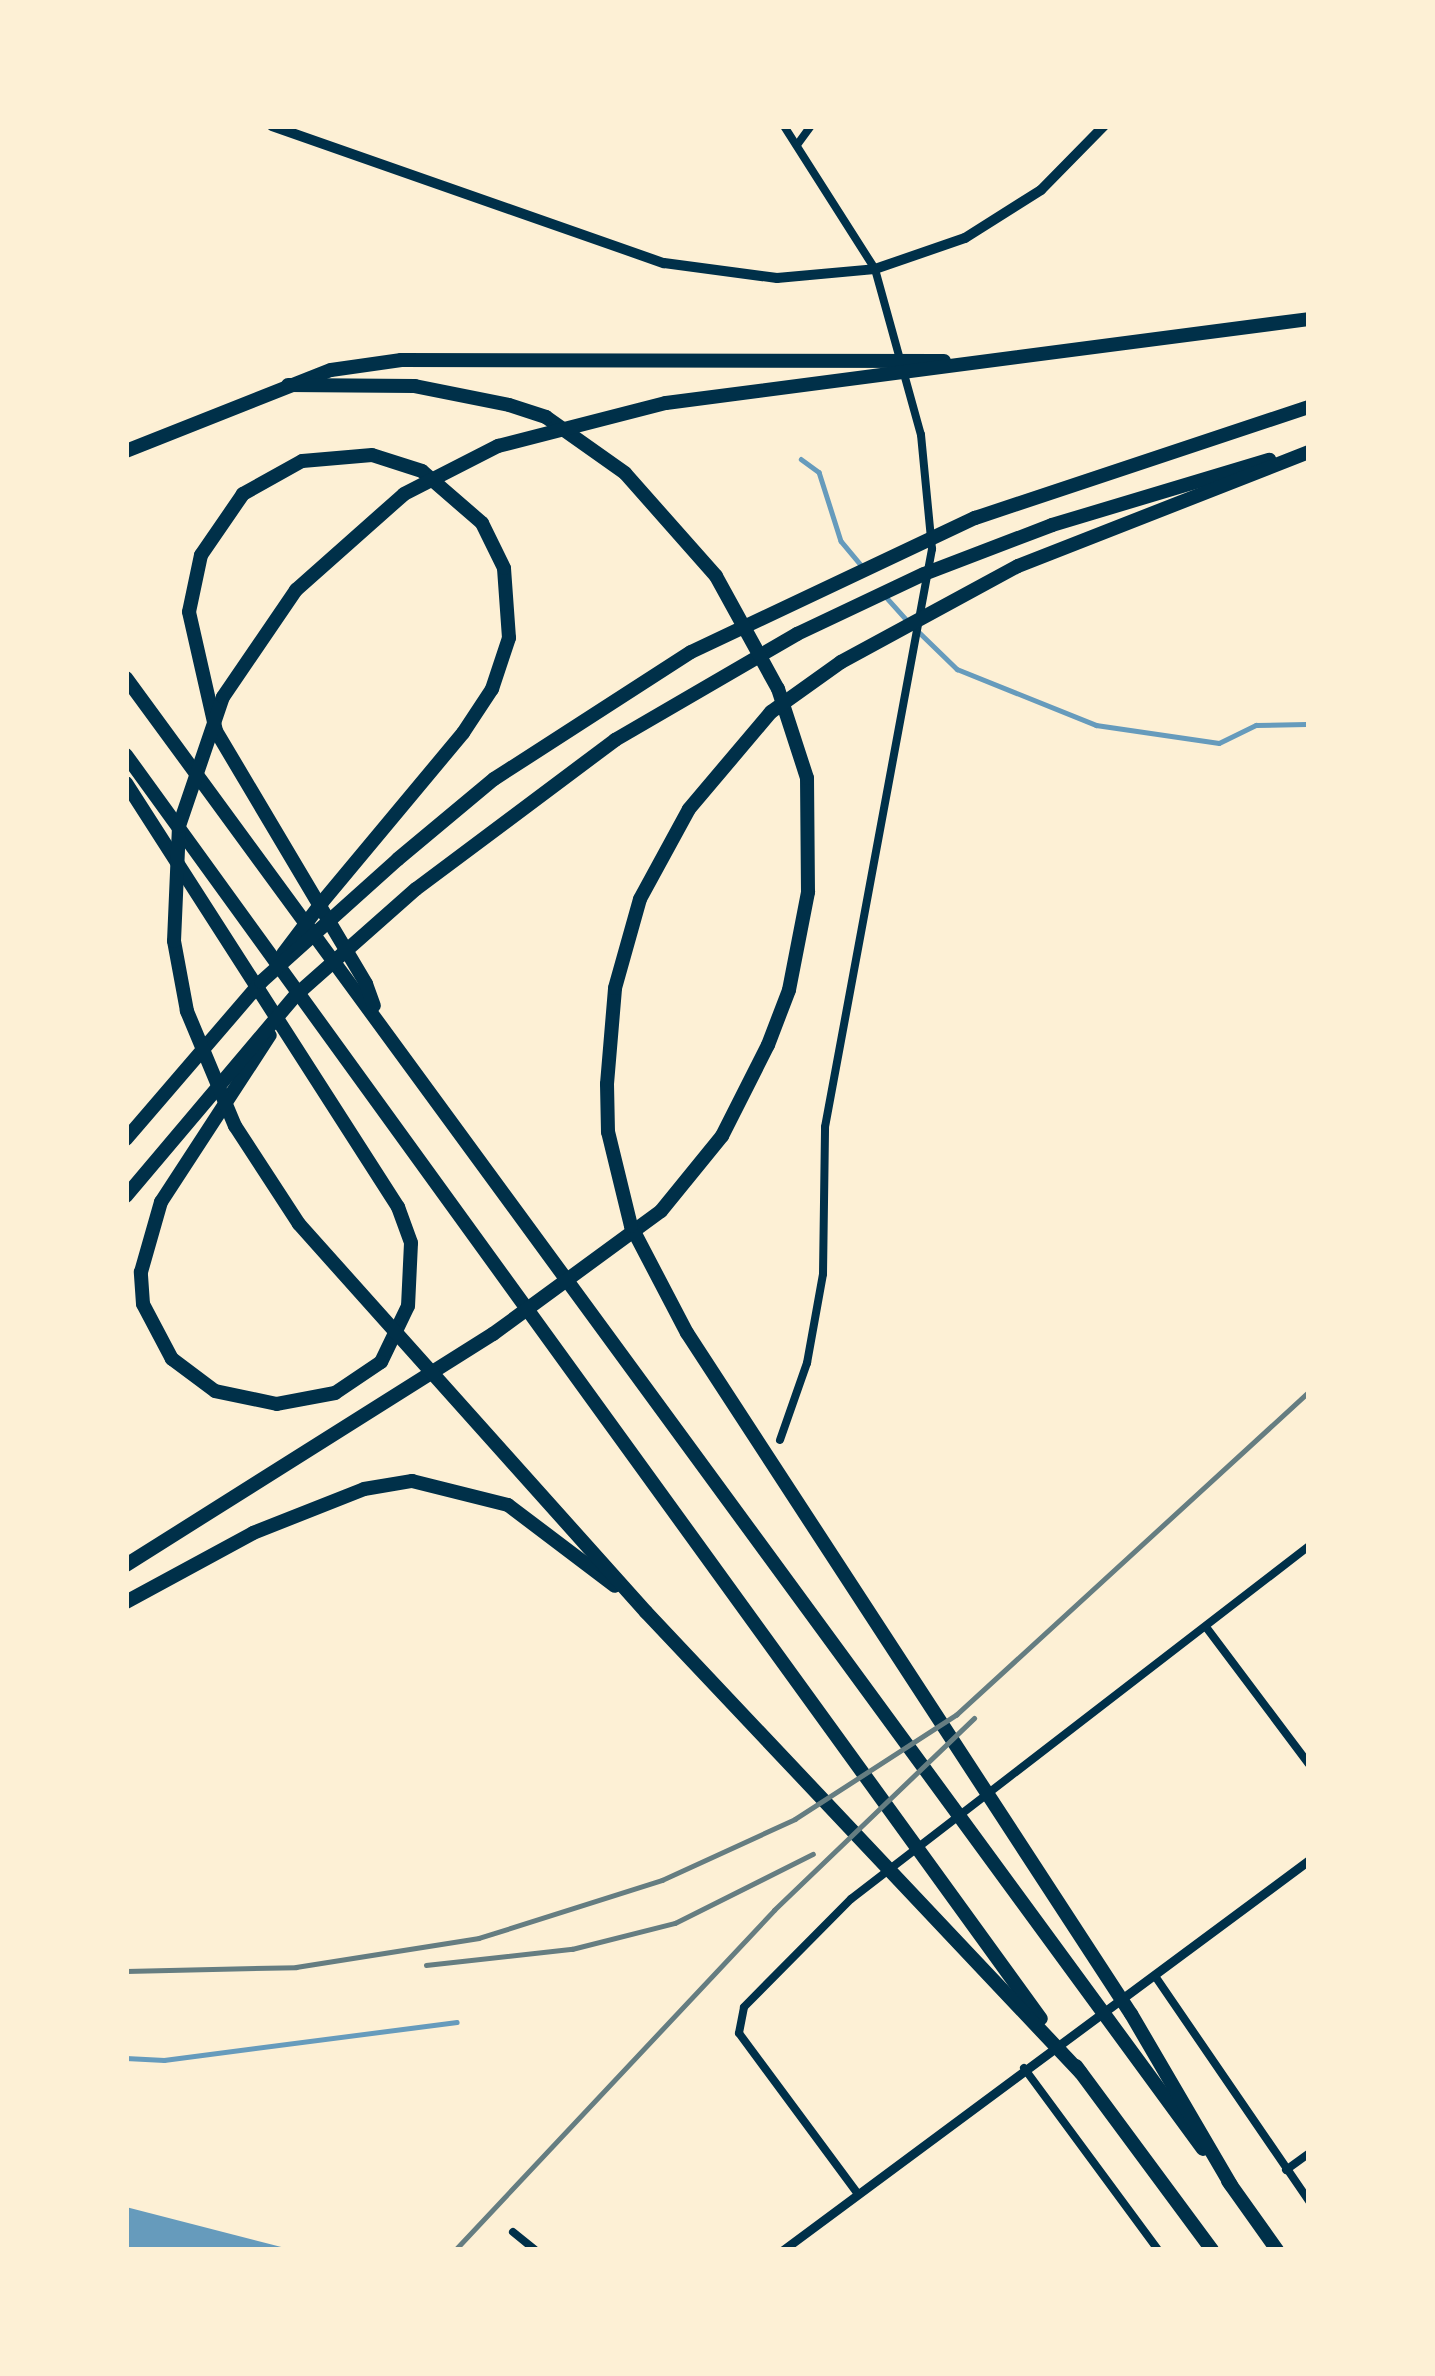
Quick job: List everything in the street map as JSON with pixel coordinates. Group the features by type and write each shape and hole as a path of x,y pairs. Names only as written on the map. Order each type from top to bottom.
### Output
{"highway":[{"path":"1081,2073 646,1612 336,1272 235,1126 206,1070 174,941 188,791 223,697 270,622 324,558 404,494 498,446 597,417 1309,320"},
{"path":"126,451 288,385 400,360 1009,361"},
{"path":"126,1565 600,1261 695,1175 745,1095 789,990 812,845 796,738 752,631 681,531 625,473 546,417 509,405 415,386 288,385"},
{"path":"262,982 494,779 709,642 975,518 1309,407"},
{"path":"126,1196 296,995 573,767 782,642 986,549 1309,451"},
{"path":"1231,2185 1131,2014 687,1333 631,1226 608,1132 607,1084 615,988 640,899 701,792 771,712 956,596 1309,451"},
{"path":"126,1139 262,982 463,733 492,688 509,638 504,568 482,523 433,477 372,455 302,460 260,481 226,512 194,572 192,637 216,731 383,1025"},
{"path":"126,678 1277,2250"},
{"path":"126,755 741,1614 1212,2250"},
{"path":"126,783 398,1207 412,1270 399,1333 381,1363 334,1393 277,1404 249,1402 193,1377 172,1359 143,1304 144,1244 160,1202 296,995"},
{"path":"126,1602 253,1533 339,1497 412,1481 458,1486 508,1504 646,1612"}],"main road":[{"path":"272,126 682,268 759,278 875,268 991,225 1065,170 1104,126"}],"street":[{"path":"780,1440 808,1363 823,1274 825,1127 932,549 921,435 875,268 784,126"},
{"path":"796,146 811,126"},
{"path":"858,2194 740,2032 744,2007 851,1900 1309,1546"},
{"path":"1206,1627 1309,1764"},
{"path":"783,2250 1309,1860"},
{"path":"1155,1976 1309,2201"},
{"path":"1024,2068 1157,2250"},
{"path":"1286,2170 1309,2153"},
{"path":"513,2232 535,2250"}],"water":[{"path":"126,2207 293,2250 126,2250"}],"waterway":[{"path":"801,459 819,472 841,541 861,565"},
{"path":"887,598 907,620"},
{"path":"920,633 957,669 1096,725 1219,743 1256,725 1306,724"},
{"path":"126,2058 164,2060 457,2022"}],"railway":[{"path":"126,1971 296,1967 479,1938 662,1880 795,1819 956,1715 1309,1392"},
{"path":"455,2250 774,1910 974,1718"},
{"path":"426,1965 572,1949 675,1923 813,1854"}]}
